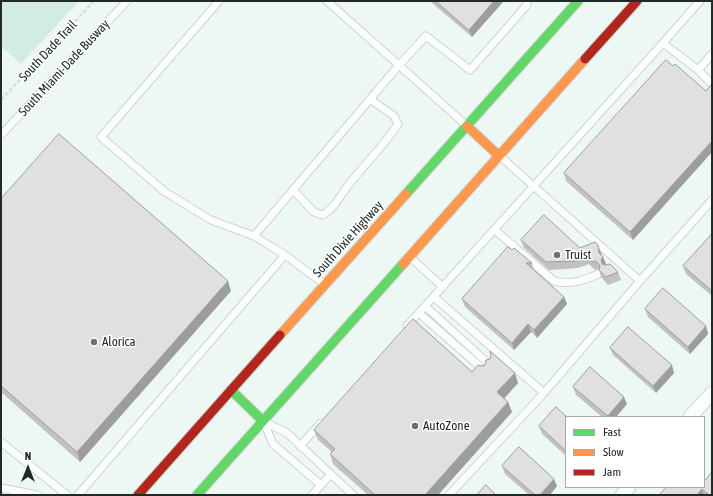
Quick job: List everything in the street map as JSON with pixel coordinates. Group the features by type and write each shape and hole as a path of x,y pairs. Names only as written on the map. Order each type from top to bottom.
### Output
{"highway":[{"name":"South Dixie Highway","path":"138,495 578,1"},
{"path":"197,495 637,1"},
{"path":"467,126 499,156"},
{"path":"231,390 263,421"}],"street":[{"path":"691,416 712,393"}],"lane":[{"name":"South Miami-Dade Busway","path":"1,135 127,1"},
{"path":"219,1 101,137 165,192 211,220 254,236 285,255 325,285"},
{"path":"327,1 467,126"},
{"path":"254,236 399,65 426,36 470,70 527,5 527,1"},
{"path":"404,330 700,1"},
{"path":"663,43 698,70 712,84"},
{"path":"698,70 712,54"},
{"path":"293,190 314,212 323,215 332,208 398,124 394,116 370,99"},
{"path":"499,156 534,186 615,262 640,281"},
{"path":"449,495 544,393 712,200"},
{"path":"494,230 554,281 565,284 588,279 598,274"},
{"path":"78,495 285,255"},
{"path":"410,257 443,287"},
{"path":"434,297 544,393"},
{"path":"419,313 488,368 425,306"},
{"path":"300,446 326,417"},
{"path":"263,421 287,433 353,495"},
{"path":"263,421 273,444 321,485"},
{"path":"1,442 67,495"},
{"path":"312,495 330,474"},
{"path":"1,488 38,495"}],"path":[{"name":"South Dade Trail","path":"1,100 94,1"}],"green space":[{"path":"1,1 79,1 21,64 1,46"}],"building":[{"path":"436,1 494,1 469,30"},
{"path":"666,60 673,66 675,64 706,91 712,84 712,141 630,232 564,173"},
{"name":"Alorica","path":"59,134 228,281 77,452 1,386 1,199"},
{"name":"Truist","path":"544,215 580,248 595,242 598,245 599,253 603,257 601,259 602,264 610,264 618,272 606,277 599,270 600,266 598,263 595,261 592,262 586,256 575,261 546,262 521,240"},
{"path":"712,234 712,291 683,266"},
{"path":"508,247 512,250 514,248 532,263 526,263 564,297 534,330 528,324 512,343 462,299"},
{"path":"663,288 706,326 688,347 645,309"},
{"name":"AutoZone","path":"413,319 472,372 478,365 485,365 486,360 490,359 491,357 490,351 515,373 497,392 508,402 425,495 375,495 330,454 335,449 314,430"},
{"path":"628,327 672,365 653,386 610,348"},
{"path":"590,367 624,397 608,416 573,387"},
{"path":"556,407 566,416 565,450 539,426"},
{"path":"519,447 554,479 540,495 535,495 502,466"},
{"path":"712,472 712,495 709,495 702,489 697,495 659,495 665,488 705,488 705,480"},
{"path":"486,485 496,495 477,495"}],"traffic: fast":[{"path":"406,194 578,1"},
{"path":"197,495 403,264"},
{"path":"231,390 263,421"}],"traffic: slow":[{"path":"403,264 585,59"},
{"path":"467,126 499,156"},
{"path":"280,335 406,194"}],"traffic: jam":[{"path":"585,59 637,1"},
{"path":"138,495 280,335"}],"place":[{"name":"Truist","path":"557,255"},
{"name":"Alorica","path":"94,342"},
{"name":"AutoZone","path":"415,426"}]}
